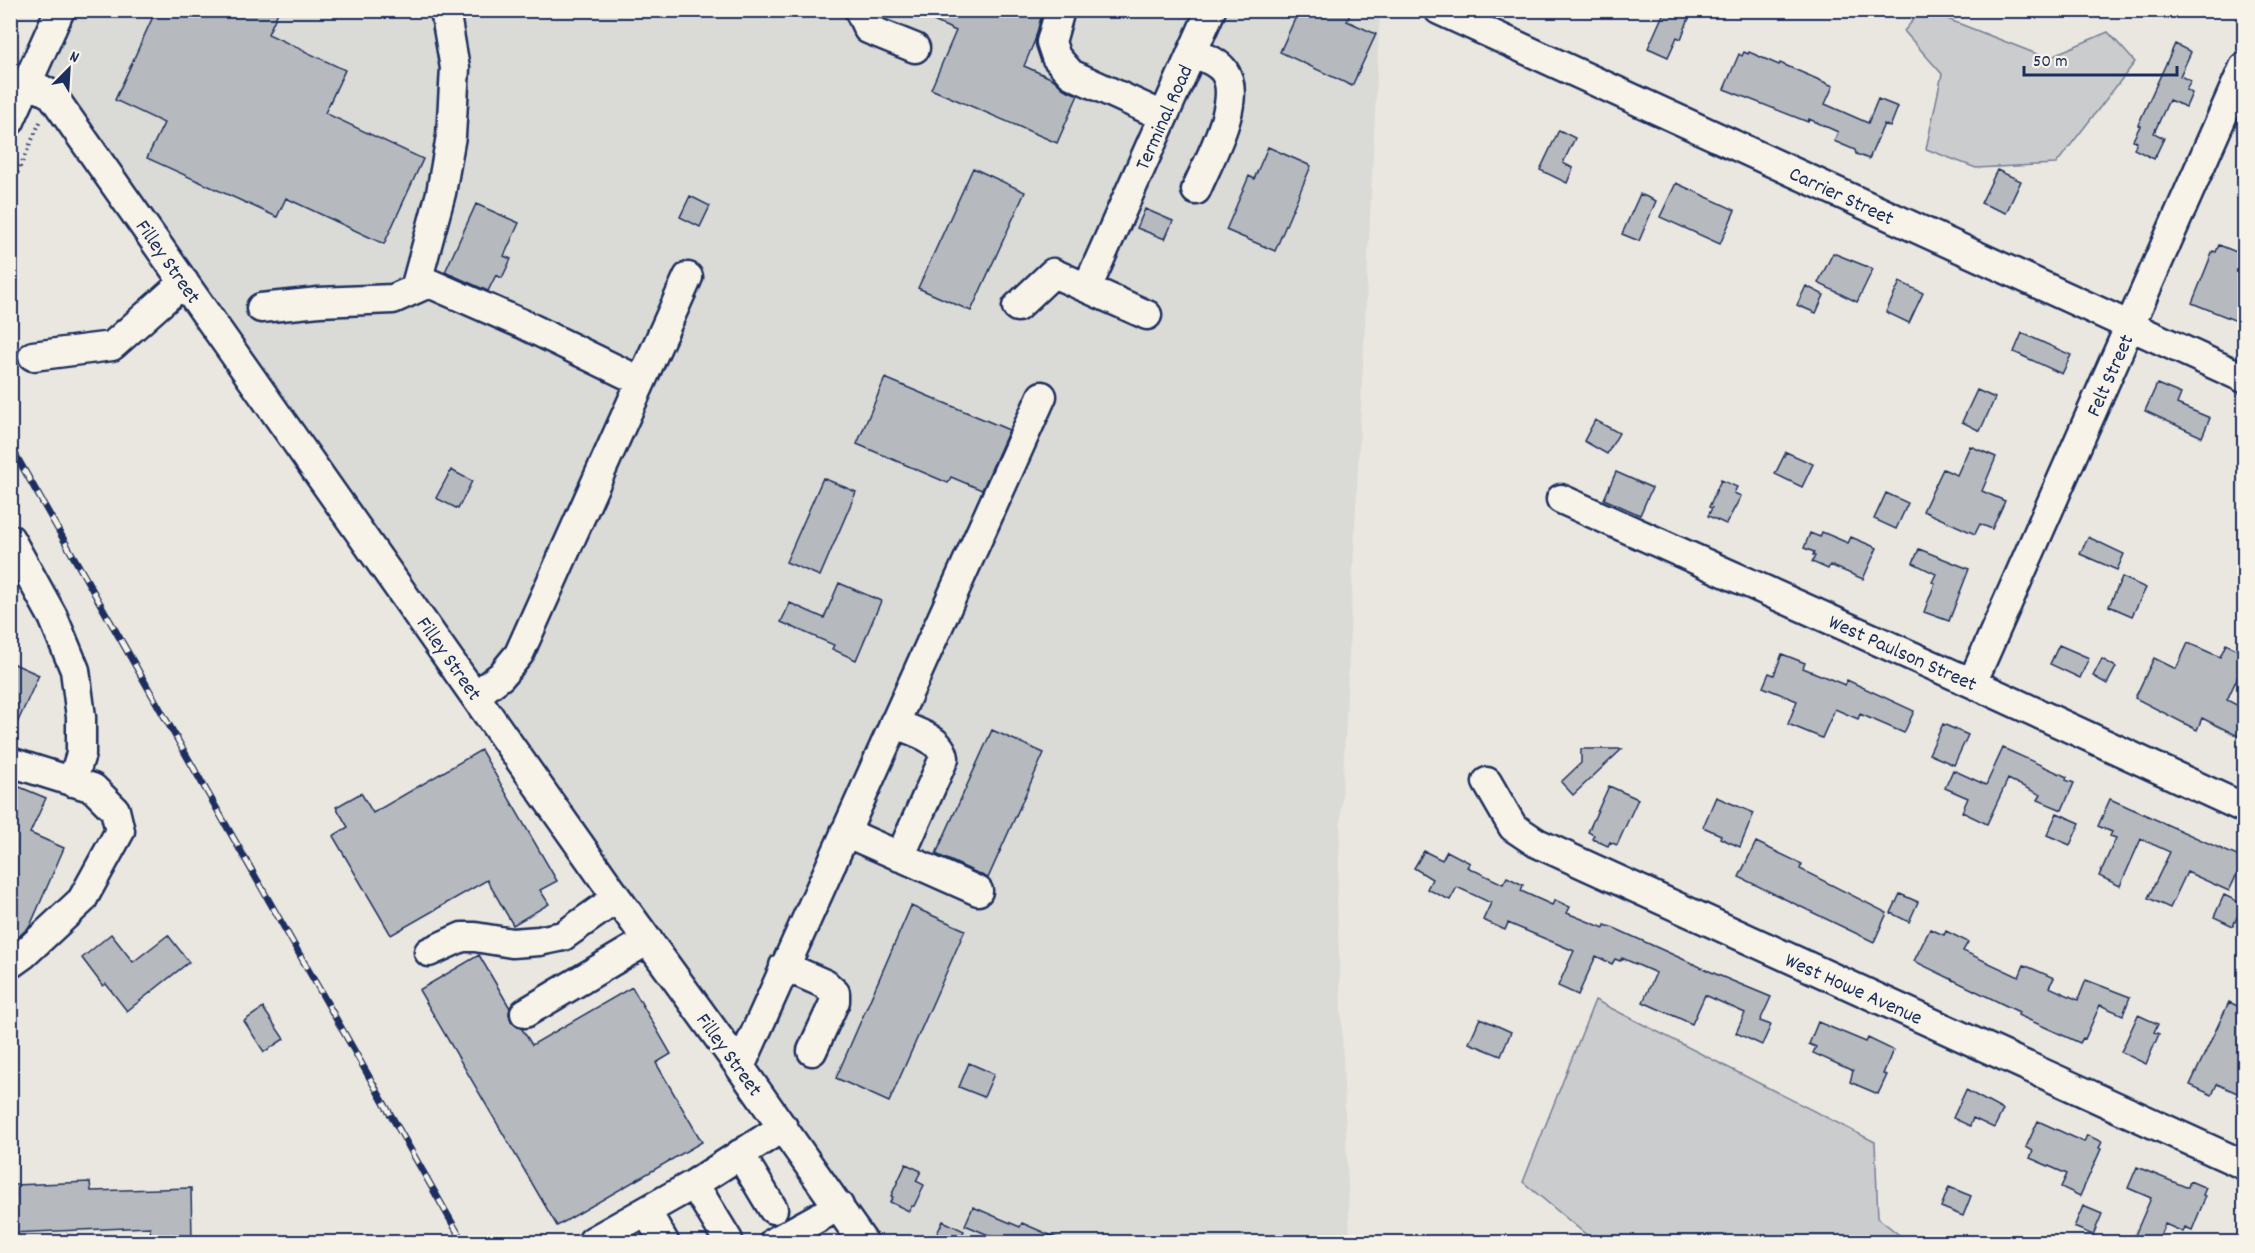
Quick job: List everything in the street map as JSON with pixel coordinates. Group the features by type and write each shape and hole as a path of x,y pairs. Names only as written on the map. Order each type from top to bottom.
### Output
{"street":[{"path":"10,121 60,10"},
{"path":"415,289 441,193 451,136 455,68 445,10"},
{"path":"858,10 868,29 915,48"},
{"path":"1060,10 1051,42 1056,57 1071,74 1164,116"},
{"name":"Terminal Road","path":"1088,288 1211,10"},
{"name":"Carrier Street","path":"1439,10 2244,378"},
{"path":"1192,52 1215,62 1225,72 1230,93 1229,113 1196,190"},
{"name":"Felt Street","path":"1972,683 2244,67"},
{"name":"Filley Street","path":"28,82 52,95 617,898 783,1127 863,1242"},
{"path":"1017,307 1053,273 1147,315"},
{"path":"476,695 501,676 519,654 688,277"},
{"path":"33,356 112,346 184,282"},
{"path":"261,308 319,302 393,299 429,283 525,325 640,381"},
{"path":"740,1067 1042,396"},
{"name":"West Paulson Street","path":"1561,499 2244,808"},
{"path":"10,539 53,617 75,670 81,717 81,754 72,782"},
{"path":"894,723 934,742 943,750 944,758 900,857"},
{"path":"10,762 93,788 115,810 120,831 82,900 24,954 10,964"},
{"name":"West Howe Avenue","path":"1487,782 1513,827 1537,843 2244,1165"},
{"path":"845,832 978,891"},
{"path":"429,952 462,937 512,943 563,936 617,898"},
{"path":"525,1013 648,940"},
{"path":"784,966 825,984 835,993 835,1001 813,1051"},
{"path":"594,1242 694,1184 783,1127"},
{"path":"740,1155 773,1209"},
{"path":"694,1184 728,1240"},
{"path":"792,1238 839,1206"},
{"path":"647,1212 664,1242"}],"path":[{"path":"10,189 52,95"}],"shaded area":[{"path":"60,11 1380,11 1337,901 1350,1242 871,1242 28,82"},
{"path":"1921,11 1927,11 2047,58 2108,32 2135,62 2056,164 1976,168 1926,149 1942,74 1904,31"},
{"path":"1595,1000 1875,1142 1878,1218 1908,1242 1595,1242 1523,1182"}],"building":[{"path":"156,10 279,10 268,34 345,70 325,113 423,159 384,244 286,198 277,217 147,158 164,123 115,100"},
{"path":"909,10 1043,10 1035,40 1024,66 1053,79 1064,89 1078,95 1057,143 931,89 956,31"},
{"path":"1299,10 1352,10 1347,21 1376,34 1352,86 1280,52"},
{"path":"1665,10 1692,10 1681,39 1677,37 1668,57 1648,48"},
{"path":"2175,44 2191,52 2180,76 2191,81 2186,90 2192,93 2186,107 2169,100 2154,133 2164,138 2154,159 2134,149 2137,142 2133,140"},
{"path":"1744,52 1779,65 1780,63 1833,86 1825,104 1868,123 1878,99 1898,107 1890,127 1884,124 1869,159 1834,141 1838,132 1809,119 1808,122 1724,89 1739,54 1742,56"},
{"path":"1559,130 1575,138 1563,163 1573,168 1567,183 1540,170"},
{"path":"1268,147 1311,166 1275,251 1226,230 1249,176 1254,179"},
{"path":"973,168 1025,192 971,311 918,288"},
{"path":"1997,170 2021,181 2006,213 1981,203"},
{"path":"1676,183 1735,210 1720,244 1660,217"},
{"path":"1640,194 1656,201 1639,241 1622,234"},
{"path":"690,196 710,206 700,227 680,217"},
{"path":"476,204 519,223 504,256 511,259 502,278 496,275 488,291 445,272"},
{"path":"1145,209 1173,221 1165,239 1137,228"},
{"path":"2219,245 2244,255 2244,324 2192,303 2213,251 2216,252"},
{"path":"1833,253 1873,269 1857,302 1818,283"},
{"path":"1900,282 1923,293 1909,323 1886,312"},
{"path":"1806,286 1824,295 1816,313 1797,305"},
{"path":"2022,333 2071,355 2062,374 2014,352"},
{"path":"885,378 1009,430 982,490 951,477 948,483 857,444"},
{"path":"2157,384 2181,394 2177,404 2210,418 2202,437 2145,411"},
{"path":"1977,390 1995,398 1980,431 1962,422"},
{"path":"1595,420 1619,433 1607,454 1584,441"},
{"path":"1970,446 1996,457 1982,491 2005,501 1992,529 1980,524 1975,534 1923,511 1943,469 1957,475"},
{"path":"1786,452 1813,464 1802,487 1775,474"},
{"path":"451,470 472,481 458,509 436,498"},
{"path":"1616,472 1652,488 1640,515 1604,499"},
{"path":"823,478 856,492 820,576 786,562"},
{"path":"1721,480 1737,487 1734,493 1741,496 1726,524 1708,516 1712,508 1709,507"},
{"path":"1886,493 1908,503 1896,529 1874,519"},
{"path":"1822,532 1848,543 1851,537 1877,548 1863,579 1830,565 1828,569 1812,562 1814,552 1804,548 1810,533 1820,537"},
{"path":"2088,537 2124,554 2117,570 2080,554"},
{"path":"1919,549 1969,569 1949,621 1924,612 1936,574 1913,563"},
{"path":"2122,577 2146,588 2132,616 2109,606"},
{"path":"839,583 881,601 856,660 832,649 834,645 781,622 790,603 824,618"},
{"path":"2188,643 2220,657 2226,644 2244,653 2244,663 2227,700 2244,709 2244,739 2202,718 2197,730 2135,698 2154,658 2176,669"},
{"path":"2059,645 2089,658 2080,678 2050,664"},
{"path":"1782,654 1805,663 1803,668 1845,685 1847,680 1914,711 1904,733 1860,714 1858,719 1835,709 1822,738 1788,724 1797,701 1763,687 1769,673 1774,675"},
{"path":"2102,659 2116,667 2107,684 2093,676"},
{"path":"10,662 39,675 10,739"},
{"path":"1943,724 1968,735 1954,765 1929,754"},
{"path":"992,730 1044,753 988,878 936,854"},
{"path":"2003,748 2067,777 2066,780 2074,783 2062,810 2038,800 2041,795 2008,779 1987,824 1962,812 1968,798 1945,788 1953,770 1986,785"},
{"path":"1581,749 1622,749 1573,795 1561,782 1581,763"},
{"path":"481,750 557,881 540,890 549,904 513,925 487,880 391,935 333,836 348,827 336,807 361,793 373,813"},
{"path":"10,783 46,798 30,833 64,848 30,926 16,939 10,936"},
{"path":"1609,786 1638,799 1617,845 1610,842 1608,846 1592,839 1594,835 1588,832"},
{"path":"1716,797 1754,813 1740,847 1703,827"},
{"path":"2110,799 2244,859 2229,891 2187,872 2170,908 2148,898 2170,852 2141,839 2120,886 2099,876 2116,838 2110,836 2112,832 2098,826"},
{"path":"2057,813 2080,823 2070,845 2047,835"},
{"path":"1756,842 1802,864 1800,869 1887,913 1874,942 1739,877"},
{"path":"1424,851 1442,860 1447,851 1470,863 1467,867 1503,884 1507,877 1523,885 1521,891 1552,905 1555,900 1570,907 1567,913 1604,928 1605,925 1614,928 1771,997 1760,1021 1771,1025 1762,1045 1736,1033 1745,1013 1705,995 1692,1024 1643,1002 1656,973 1622,958 1620,961 1615,959 1612,964 1596,956 1578,995 1558,986 1574,951 1508,923 1505,930 1483,920 1491,903 1457,887 1450,900 1427,889 1432,879 1414,868"},
{"path":"1900,894 1918,902 1909,922 1891,913"},
{"path":"2224,895 2243,904 2233,926 2214,917"},
{"path":"911,906 965,930 889,1102 836,1078"},
{"path":"1930,929 1944,935 1946,931 1968,942 1963,951 2019,977 2024,965 2054,978 2049,987 2078,1000 2086,980 2130,997 2123,1015 2100,1005 2085,1039 2083,1038 2080,1043 2018,1015 2019,1012 1914,961"},
{"path":"111,934 133,962 168,935 189,962 127,1011 106,984 103,986 82,958"},
{"path":"479,955 510,1008 511,1022 522,1029 532,1045 632,987 671,1054 656,1063 702,1142 557,1226 419,990"},
{"path":"2229,1002 2244,1009 2244,1096 2217,1084 2212,1095 2190,1085"},
{"path":"263,1008 284,1039 264,1052 244,1021"},
{"path":"2138,1015 2158,1024 2154,1032 2159,1034 2146,1064 2121,1052"},
{"path":"1480,1018 1511,1032 1501,1056 1469,1043"},
{"path":"1818,1022 1866,1042 1868,1038 1893,1050 1883,1074 1887,1075 1878,1094 1850,1082 1853,1071 1813,1053 1816,1047 1809,1044"},
{"path":"969,1063 994,1074 984,1097 959,1087"},
{"path":"1966,1090 2003,1110 1994,1128 1973,1118 1970,1126 1953,1118"},
{"path":"2038,1121 2084,1142 2087,1135 2102,1142 2080,1196 2061,1187 2067,1174 2030,1158 2033,1151 2026,1147"},
{"path":"906,1164 921,1171 916,1181 924,1185 914,1206 909,1211 890,1202"},
{"path":"2137,1167 2186,1187 2190,1181 2206,1188 2203,1195 2206,1196 2192,1230 2185,1227 2183,1232 2165,1224 2157,1242 2132,1242 2151,1198 2128,1188"},
{"path":"90,1182 91,1191 191,1188 192,1239 151,1240 150,1227 10,1233 10,1197 15,1197 14,1185"},
{"path":"1949,1187 1971,1196 1963,1216 1941,1207"},
{"path":"2083,1206 2102,1214 2093,1235 2074,1227"},
{"path":"973,1207 1020,1227 1022,1223 1066,1242 1005,1242 965,1225"},
{"path":"943,1221 964,1231 958,1242 933,1242"}],"railway":[{"path":"10,445 463,1242"}]}
